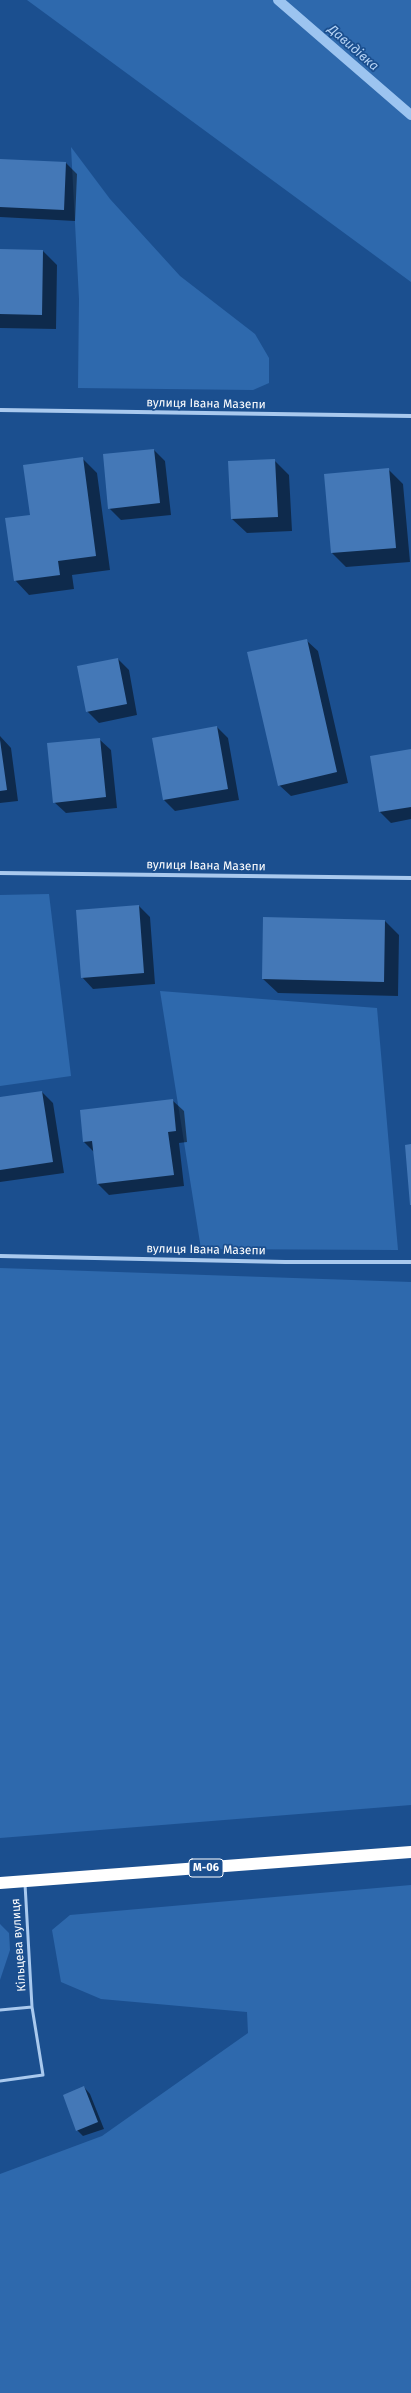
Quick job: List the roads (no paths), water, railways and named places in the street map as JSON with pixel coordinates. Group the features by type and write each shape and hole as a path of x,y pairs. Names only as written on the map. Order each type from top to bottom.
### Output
{"highway":[{"name":"М-06","path":"0,1884 411,1852"}],"street":[{"name":"вулиця Івана Мазепи","path":"0,410 411,416"},
{"name":"вулиця Івана Мазепи","path":"0,872 411,878"},
{"name":"вулиця Івана Мазепи","path":"0,1256 285,1262 411,1262"}],"lane":[{"name":"Кільцева вулиця","path":"0,2080 43,2075 32,2007 25,1883"},
{"name":"Кільцева вулиця","path":"0,2010 32,2007"}],"waterway":[{"name":"Давидівка","path":"278,0 411,115"}]}
